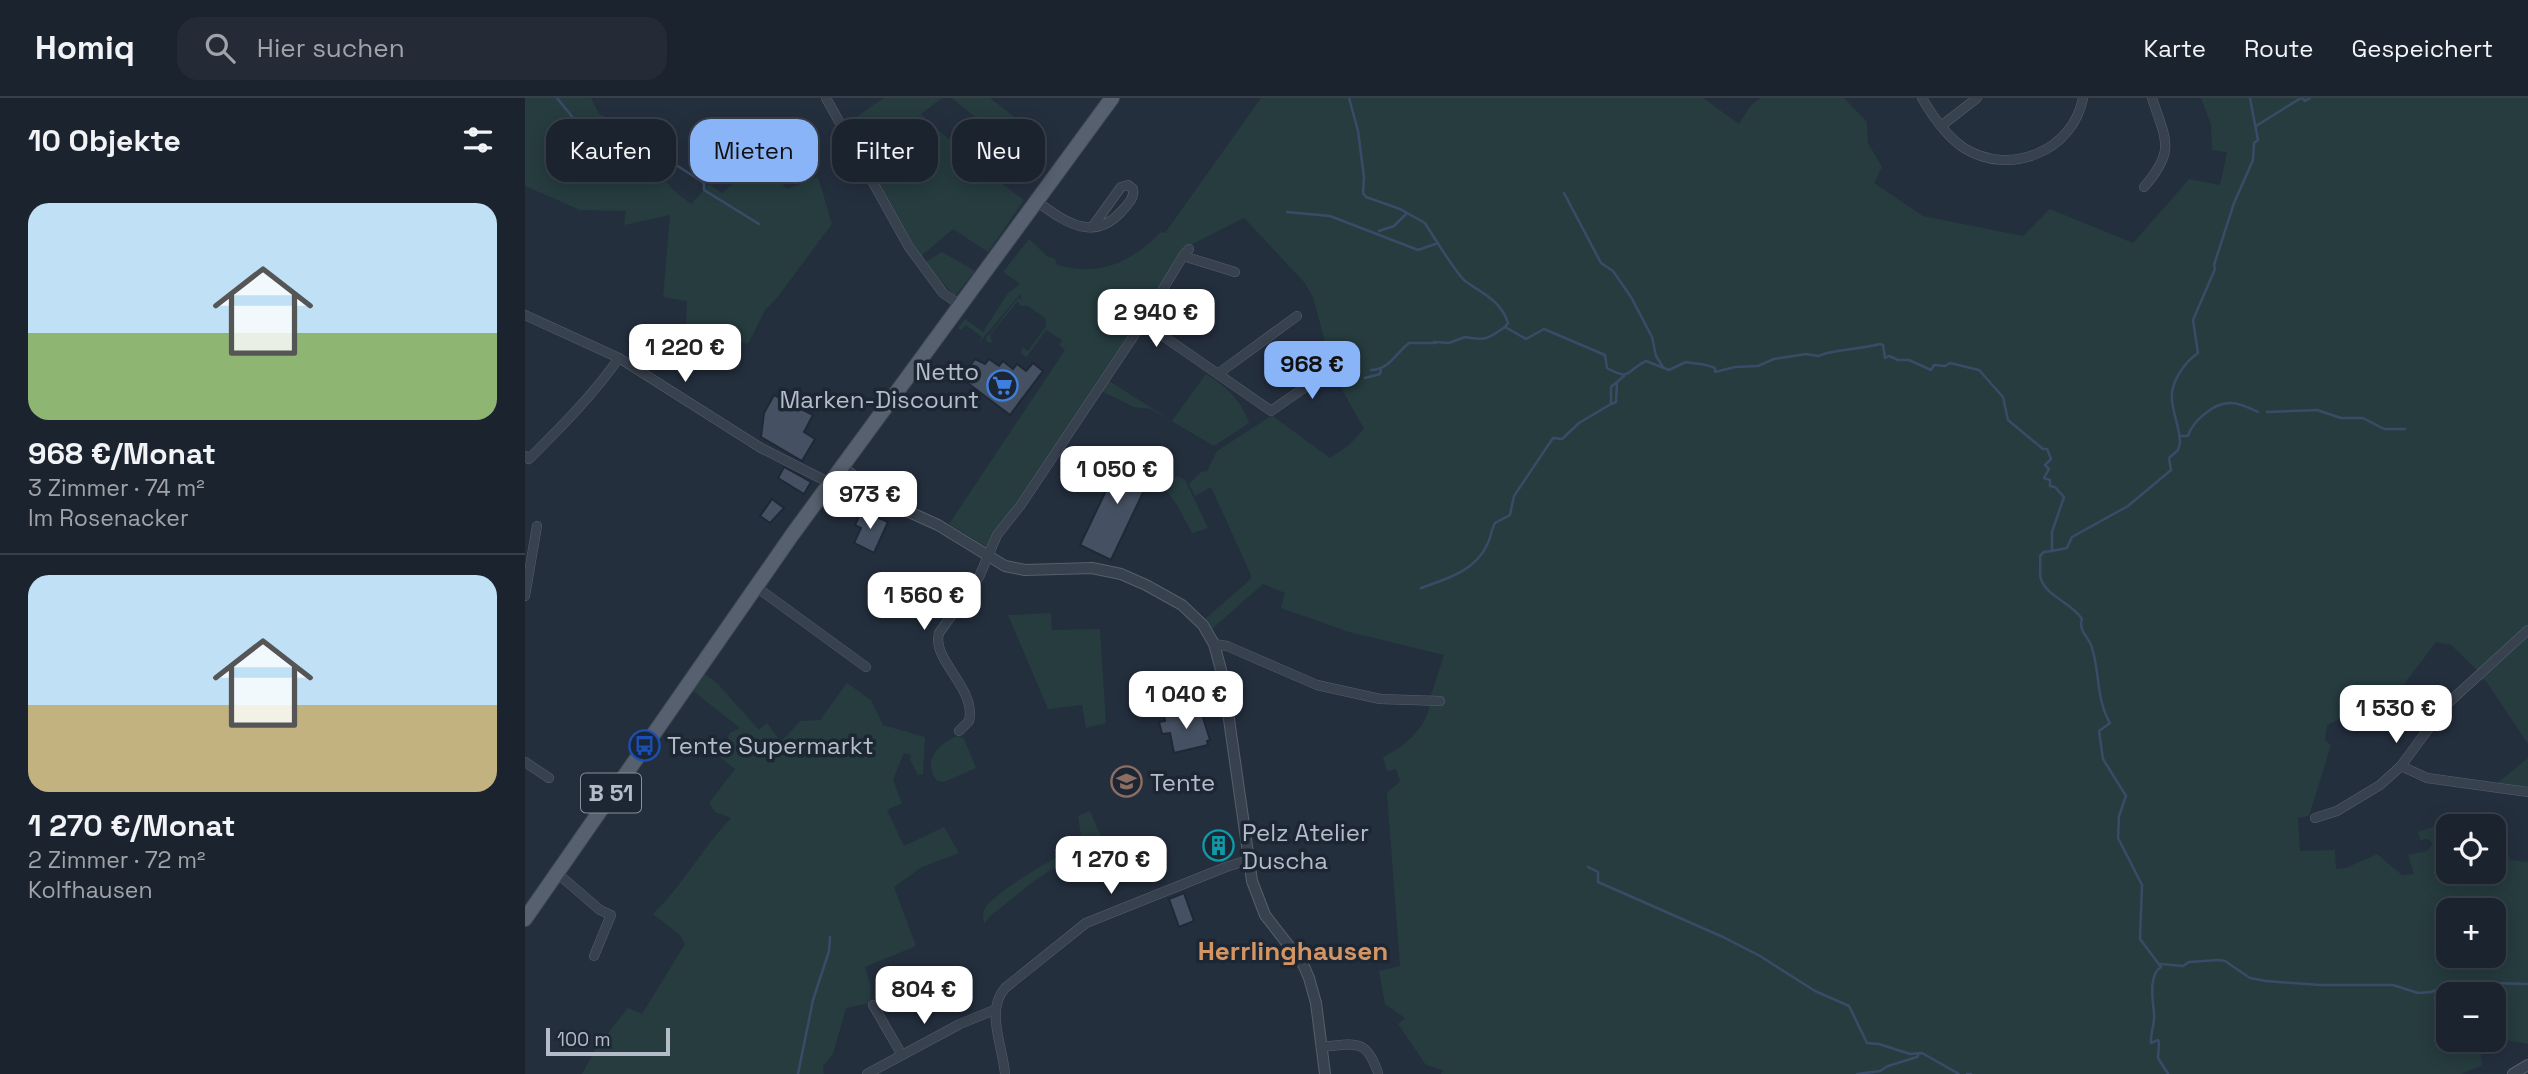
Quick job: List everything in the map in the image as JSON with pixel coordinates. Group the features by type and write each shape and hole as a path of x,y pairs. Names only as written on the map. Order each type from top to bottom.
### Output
{"main road":[{"name":"B 51","path":"525,919 755,586 1112,98"}],"street":[{"path":"826,98 909,247 943,293 960,305"},
{"path":"1922,98 1941,126 1965,148 1977,154 2003,160 2028,158 2049,149 2077,119 2083,98"},
{"path":"1941,126 1977,98"},
{"path":"2144,187 2159,170 2166,155 2164,136 2152,98"},
{"path":"1036,201 1074,226 1093,226 1106,223 1118,215 1133,197 1133,189 1128,185 1121,187 1093,226"},
{"path":"959,731 969,721 970,709 959,681 942,655 937,638 979,577 985,556 997,535 1020,506 1186,253 1235,272"},
{"path":"525,315 619,358 761,448 835,476 856,479 861,488 900,510 946,529 985,556 1007,567 1025,570 1081,568 1121,575 1182,605 1203,625 1214,645 1223,677 1252,881 1263,911 1303,964 1310,978 1325,1074"},
{"path":"1219,373 1297,316"},
{"path":"1143,322 1271,411 1339,366"},
{"path":"525,456 529,459 571,416 600,385 619,358"},
{"path":"525,596 537,526"},
{"path":"755,586 866,667"},
{"path":"2315,818 2325,817 2381,785 2401,766 2446,705 2528,630"},
{"path":"1214,645 1227,646 1317,685 1380,699 1440,701"},
{"path":"525,762 549,778"},
{"path":"2401,766 2427,778 2528,792"},
{"path":"1005,1074 994,1010 999,995 1005,988 1086,923 1248,860"},
{"path":"557,873 600,911 611,915 594,956"},
{"path":"873,1005 902,1055"},
{"path":"867,1074 994,1010"},
{"path":"1321,1047 1359,1044 1372,1057 1378,1073"},
{"path":"2513,1074 2528,1065"}],"green space":[{"path":"525,98 591,98 599,114 610,119 546,119 546,182 666,182 691,204 709,184 722,193 735,182 781,182 787,189 805,182 818,182 818,177 832,224 765,310 748,344 686,325 687,301 663,297 670,215 624,225 626,211 580,210 525,186"},
{"path":"884,98 942,98 921,114 926,119 853,119"},
{"path":"952,98 990,98 1017,119 977,119"},
{"path":"1261,98 1703,98 1739,124 1751,105 1761,98 1844,98 1867,122 1868,143 1882,167 1874,183 1923,216 2023,236 2050,209 2133,243 2189,179 2220,185 2227,152 2212,150 2211,125 2201,98 2528,98 2528,627 2479,672 2451,645 2436,642 2396,695 2327,725 2325,740 2331,745 2309,816 2298,818 2300,851 2335,850 2336,869 2346,868 2377,854 2402,875 2414,874 2408,855 2427,851 2433,843 2427,839 2420,840 2418,832 2436,826 2436,884 2506,884 2506,849 2510,860 2528,862 2528,1044 2506,1040 2506,982 2436,982 2436,1052 2481,1052 2482,1065 2462,1074 1441,1074 1443,1070 1426,1065 1398,1024 1405,1018 1385,1004 1379,971 1400,966 1387,793 1400,781 1396,769 1387,771 1383,757 1408,741 1426,717 1444,655 1349,632 1281,608 1285,593 1263,584 1212,629 1205,619 1251,579 1251,575 1211,487 1195,496 1189,484 1201,472 1207,471 1217,451 1274,414 1274,417 1330,458 1348,446 1364,429 1320,350 1325,342 1313,297 1305,283 1244,218 1191,245 986,547 949,524 1065,350 1059,345 1062,340 1046,330 1026,357 1021,353 1022,347 1028,351 1046,326 1045,318 1028,306 1020,306 1018,301 990,335 992,343 987,342 986,338 1018,298 1022,300 1020,294 979,343 982,337 966,325 961,330 958,328 965,319 983,332 1008,293 1020,284 1003,272 1029,239 1047,256 1055,259 1057,265 1088,269 1101,268 1127,259 1161,232 1165,233"},
{"path":"938,130 952,142 952,182 1000,182 1024,200 988,252 953,229 921,256 878,182 938,182"},
{"path":"942,252 975,271 955,296 924,263"},
{"path":"1206,374 1232,395 1249,423 1214,446 1151,409 1134,407 1101,391 1109,381 1172,421"},
{"path":"1177,476 1185,480 1208,528 1192,533 1161,483 1165,477 1171,480"},
{"path":"1051,613 1052,630 1100,629 1106,723 1086,728 1082,705 1048,709 1008,615"},
{"path":"2528,635 2528,744 2486,681 2480,679"},
{"path":"705,674 717,683 759,730 767,723 781,742 800,721 820,720 847,683 871,700 883,725 925,737 923,774 918,775 910,760 911,755 904,753 893,780 902,803 887,810 904,846 944,827 959,853 922,867 894,887 916,946 865,967 871,987 870,1003 846,1008 833,1054 823,1066 824,1074 582,1074 598,1045 628,1008 642,1014 685,944 680,935 653,914 731,818 715,812 709,803 735,769 720,757 730,733 740,728 693,691"},
{"path":"1178,683 1183,704 1142,714 1137,693"},
{"path":"958,736 964,739 976,768 944,782 937,781 931,767 934,754 944,743"},
{"path":"2528,758 2528,790 2496,784"},
{"path":"1090,811 1102,839 1038,878 984,924 985,908 992,900 1030,873 1082,843 1078,816"}],"building":[{"name":"Netto Marken-Discount","path":"975,359 985,364 989,359 999,366 1003,361 1013,369 1017,364 1026,371 1033,363 1043,371 1010,415 965,381 962,376"},
{"path":"774,395 813,415 804,432 815,439 802,461 761,437 764,413"},
{"path":"1126,449 1147,459 1140,473 1150,478 1111,560 1080,545"},
{"path":"784,467 811,482 804,494 778,478"},
{"path":"772,499 784,508 770,523 760,516"},
{"path":"862,510 888,522 874,553 854,543 861,528 855,525"},
{"path":"1201,711 1210,740 1207,741 1208,745 1174,753 1170,733 1162,734 1159,722 1165,721 1164,716"},
{"path":"1184,893 1194,921 1179,927 1169,899"}],"waterway":[{"path":"557,98 590,139 625,152 656,152 704,183 704,190 759,224"},
{"path":"1349,98 1358,131 1364,177 1363,193 1366,197 1400,209 1425,223 1461,277 1500,308 1508,323 1505,327"},
{"path":"2052,551 2067,548 2072,537 2128,506 2171,470 2169,458 2178,450 2180,443 2172,400 2173,386 2184,367 2198,353 2193,320 2215,269 2234,203 2253,160 2254,143 2258,140 2250,98"},
{"path":"2256,126 2301,98"},
{"path":"2302,98 2305,101 2310,98"},
{"path":"1564,193 1601,263 1613,271 1631,297 1652,337 1656,356 1663,367"},
{"path":"1287,212 1330,216 1418,250 1438,243"},
{"path":"1379,231 1394,226 1407,213"},
{"path":"1434,342 1449,343 1465,337 1486,338 1505,327 1526,339 1544,329 1605,355 1607,368 1621,374 1628,373 1646,361 1669,370 1686,362 1704,364 1715,368 1715,372 1735,367 1758,366 1774,359 1806,354 1819,356 1880,344 1883,345 1885,358 1889,356 1898,360 1909,360 1931,370 1934,365 1945,366 1950,363 1979,370 2003,397 2008,420 2043,449 2047,449 2051,459 2045,465 2049,469 2044,478 2050,480 2050,486 2055,487 2064,497 2052,532 2052,551 2044,552 2040,556 2040,577 2048,590 2082,619 2081,627 2091,644 2102,705 2110,723 2099,731 2103,759 2126,796 2119,816 2118,838 2142,885 2140,939 2161,967 2153,982 2154,1018 2151,1043 2158,1040 2158,1058 2168,1074"},
{"path":"1371,370 1388,364 1409,343 1436,343"},
{"path":"1365,378 1380,374 1381,370"},
{"path":"1421,588 1459,573 1482,554 1495,523 1510,515 1514,496 1553,438 1562,439 1579,423 1611,404 1611,387 1624,376"},
{"path":"1611,404 1616,402 1617,383"},
{"path":"2180,436 2188,436 2205,414 2224,404 2238,404 2258,412"},
{"path":"2267,412 2317,410 2341,418 2363,418 2384,429 2405,429"},
{"path":"1588,867 1598,872 1598,882 1723,937 1760,956 1815,991 1849,1006 1867,1043 1910,1054 1922,1053 1959,1074"},
{"path":"798,1074 813,1000 829,951 830,937"},
{"path":"2161,964 2183,966 2189,962 2218,960 2225,961 2250,978 2266,981 2320,985 2393,985 2418,993 2431,992 2455,982 2528,984"},
{"path":"1857,1074 1880,1071 1917,1057 1919,1053"}],"place":[{"name":"Netto Marken-Discount","path":"1002,385"},
{"name":"Tente Supermarkt","path":"644,745"},
{"name":"Tente","path":"1127,782"},
{"name":"Pelz Atelier Duscha","path":"1219,846"}],"district":[{"name":"Herrlinghausen","path":"1293,951"}]}
